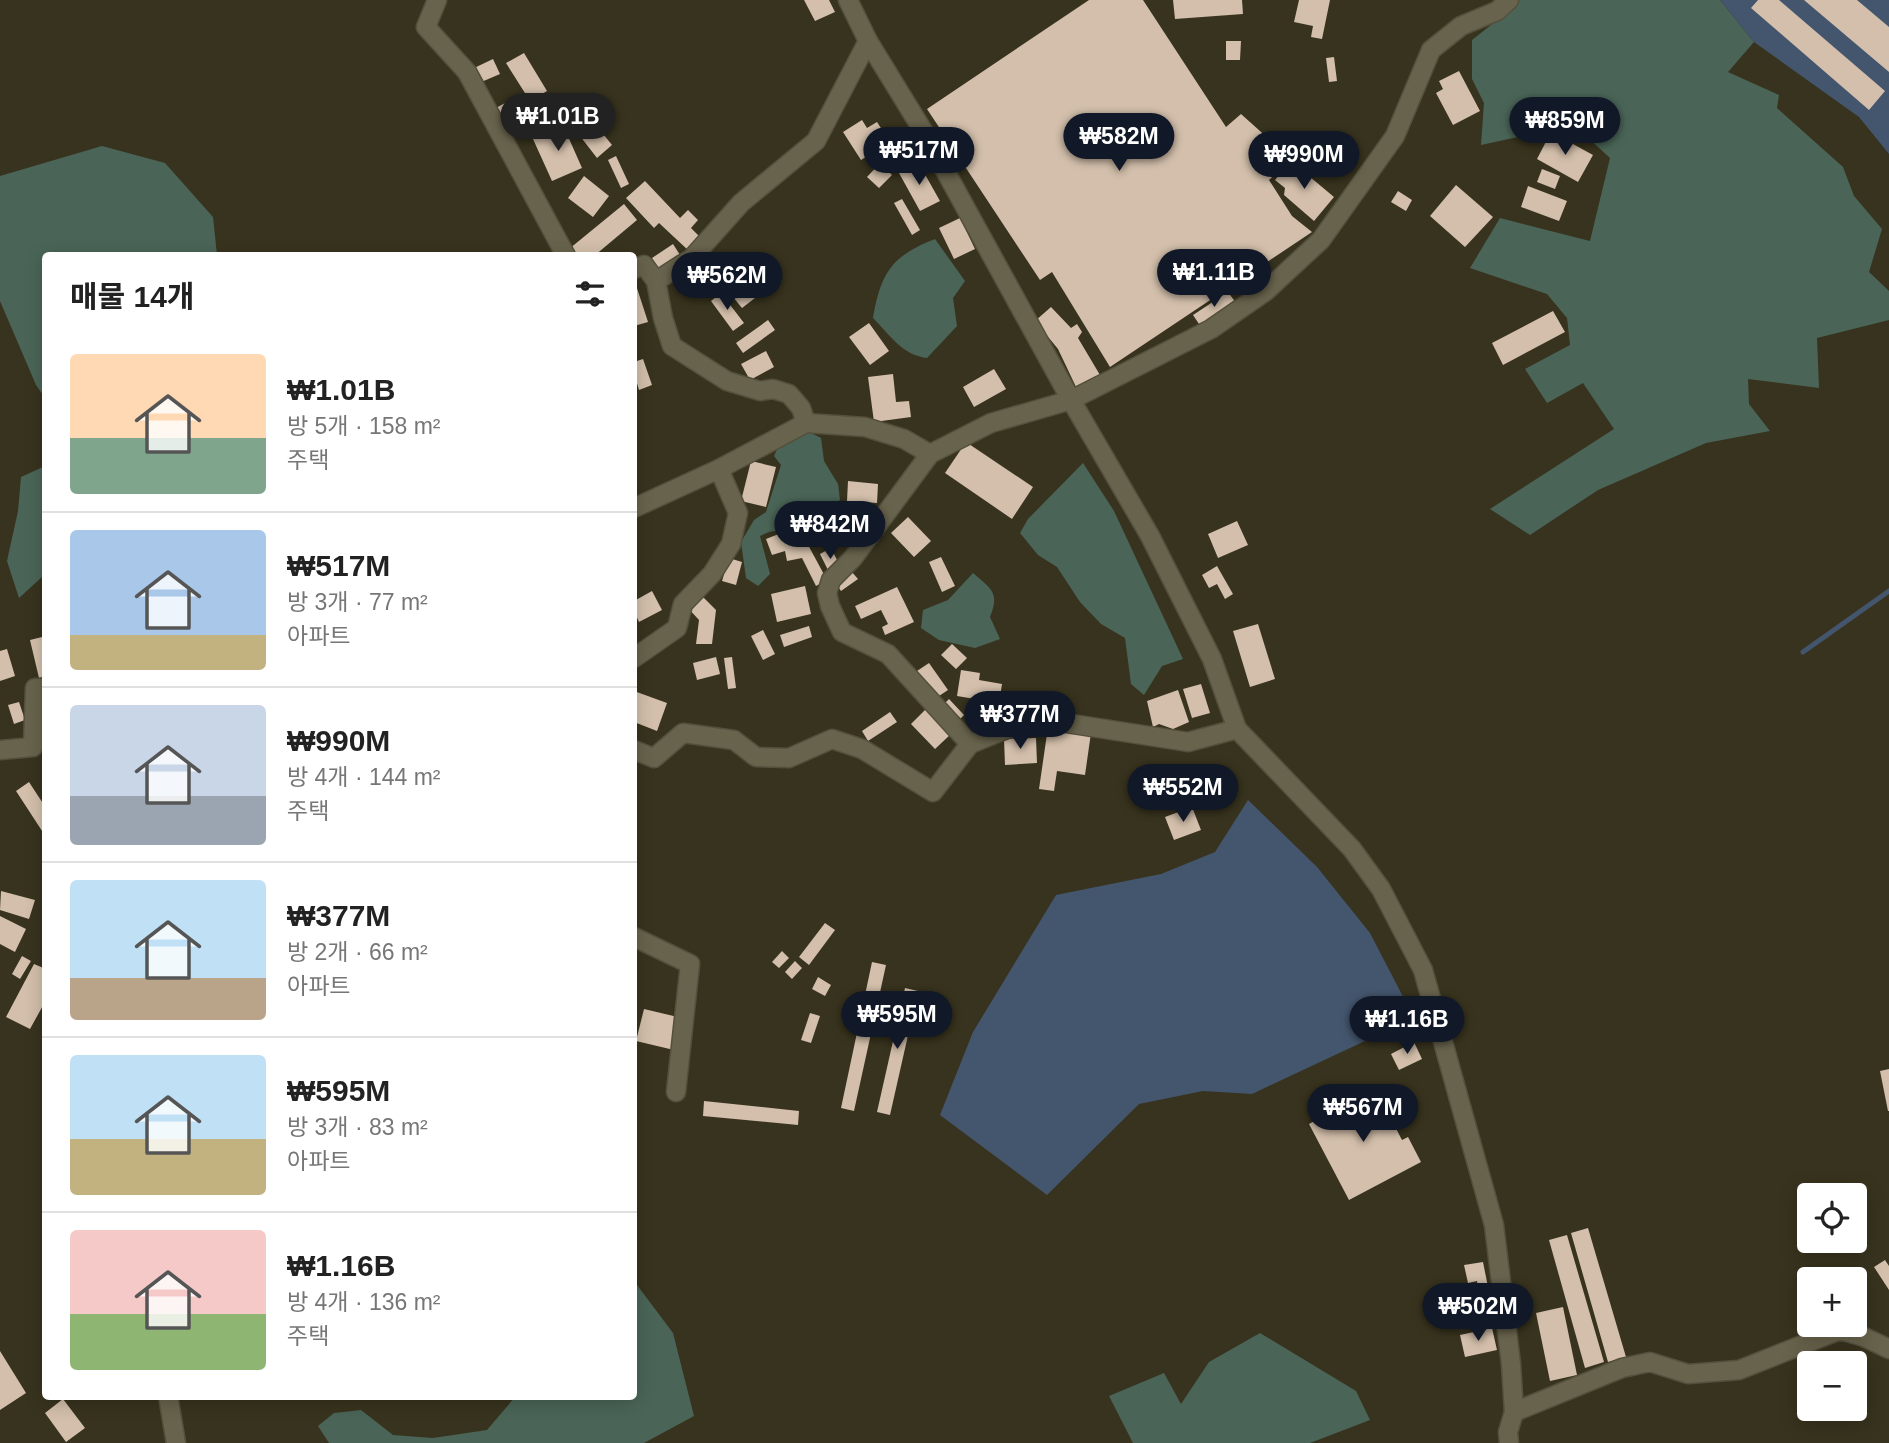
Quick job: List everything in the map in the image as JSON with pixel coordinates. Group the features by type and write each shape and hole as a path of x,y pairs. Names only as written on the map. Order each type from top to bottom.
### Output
{"street":[{"path":"437,0 426,27 467,72 564,252"},
{"path":"848,0 868,41 925,134 1071,400 1150,537 1212,659 1237,729 1352,849 1381,889 1423,970 1494,1225 1502,1280 1514,1412 1508,1432 1509,1443"},
{"path":"970,744 888,654 842,632 827,593 831,580 853,558 930,454 991,423 1071,400 1211,329 1266,291 1321,240 1395,136 1431,50 1461,26 1497,11 1509,0"},
{"path":"656,281 692,258 741,202 816,141 868,41"},
{"path":"637,268 644,265 656,281 672,346 727,381 760,391 773,389 789,394 801,408 806,423"},
{"path":"637,507 806,423 865,427 904,439 930,454"},
{"path":"637,655 677,628 683,604 712,574 731,544 738,513 719,468"},
{"path":"0,750 33,747 35,688 42,688"},
{"path":"637,751 654,758 683,733 734,740 756,757 789,758 832,739 862,749 933,792 970,744 1034,718 1188,742 1237,729"},
{"path":"637,938 690,964 676,1092"},
{"path":"1514,1412 1622,1368 1650,1362 1688,1374 1739,1370 1840,1330 1864,1337 1889,1349 1889,1360"},
{"path":"170,1400 176,1443"}],"green space":[{"path":"1499,0 1720,0 1754,42 1728,72 1779,95 1777,108 1843,167 1854,196 1882,229 1869,272 1889,291 1889,320 1817,338 1819,388 1748,379 1749,404 1770,431 1706,443 1598,490 1530,535 1490,509 1614,429 1583,383 1547,403 1525,369 1570,345 1567,318 1547,294 1470,268 1500,218 1590,241 1610,158 1574,125 1481,145 1484,103 1472,79 1472,40 1491,25"},
{"path":"102,146 165,163 213,217 217,252 42,252 42,394 0,301 0,176"},
{"path":"935,239 965,281 953,298 957,326 927,358 903,349 873,318 880,289 891,268 908,252"},
{"path":"805,430 821,438 824,461 838,484 840,500 801,527 760,536 770,574 758,586 746,578 741,542 754,520 766,512 781,465 774,456 778,447"},
{"path":"1083,463 1114,511 1183,659 1162,666 1144,695 1131,684 1125,638 1101,624 1080,602 1057,567 1038,555 1020,533 1028,519"},
{"path":"42,467 42,577 19,598 7,561 18,511 21,477"},
{"path":"973,573 985,583 994,596 990,617 1000,639 975,648 939,640 921,628 923,610 948,600"},
{"path":"637,1285 673,1333 694,1416 644,1443 329,1443 318,1426 334,1413 361,1410 393,1435 433,1438 487,1430 512,1400 637,1400"},
{"path":"1260,1333 1356,1391 1370,1420 1310,1443 1133,1443 1109,1396 1164,1373 1181,1404 1209,1362"}],"water":[{"path":"1720,0 1889,0 1889,154 1859,117 1754,42"},
{"path":"1248,800 1317,867 1370,933 1414,1018 1252,1094 1203,1091 1139,1104 1047,1195 940,1115 973,1032 1056,895 1161,874 1215,852"}],"building":[{"path":"804,0 829,0 835,12 815,21"},
{"path":"1089,0 1143,0 1226,127 1241,114 1287,155 1278,172 1269,180 1292,216 1312,232 1110,367 1052,272 1040,280 927,109"},
{"path":"1173,0 1242,0 1243,14 1175,19"},
{"path":"1299,0 1330,0 1322,39 1311,37 1313,26 1294,22"},
{"path":"1758,0 1779,0 1885,91 1869,110 1751,8"},
{"path":"1804,0 1857,0 1889,27 1889,72"},
{"path":"1226,41 1241,41 1240,60 1226,60"},
{"path":"524,53 547,91 530,101 506,63"},
{"path":"1334,57 1337,81 1329,82 1326,58"},
{"path":"493,59 500,74 479,83 472,69"},
{"path":"1459,71 1480,111 1453,125 1436,93 1443,89 1439,81"},
{"path":"514,98 520,110 503,120 496,108"},
{"path":"862,120 867,128 877,122 890,142 861,160 843,132"},
{"path":"595,124 612,145 597,158 580,136"},
{"path":"563,125 582,168 552,181 533,139"},
{"path":"1551,132 1593,155 1578,182 1537,159"},
{"path":"616,156 629,184 621,188 608,160"},
{"path":"1291,161 1334,197 1314,221 1284,195 1285,188 1275,180"},
{"path":"918,162 940,201 920,211 899,173"},
{"path":"880,163 892,175 879,188 867,177"},
{"path":"1542,169 1560,176 1555,189 1537,182"},
{"path":"584,176 609,196 593,217 568,198"},
{"path":"645,181 680,218 688,210 698,220 691,228 702,239 689,251 659,223 654,228 626,198"},
{"path":"1456,185 1493,217 1465,247 1430,216"},
{"path":"1528,186 1567,201 1559,221 1521,207"},
{"path":"1398,191 1412,200 1406,211 1391,202"},
{"path":"902,199 920,230 912,235 894,203"},
{"path":"624,204 637,220 599,252 571,252 569,249"},
{"path":"960,218 975,249 954,259 939,228"},
{"path":"673,244 682,258 661,272 652,258"},
{"path":"703,260 720,281 701,297 683,275"},
{"path":"741,281 755,298 742,308 728,291"},
{"path":"637,288 648,322 637,325"},
{"path":"1228,292 1236,303 1201,327 1193,315"},
{"path":"721,293 744,323 733,331 711,301"},
{"path":"1051,307 1071,328 1077,324 1082,332 1078,338 1100,375 1077,389 1058,349 1035,321"},
{"path":"1553,311 1565,332 1503,365 1492,343"},
{"path":"768,320 775,330 743,353 736,343"},
{"path":"869,323 889,351 870,365 849,337"},
{"path":"766,351 774,367 750,380 741,364"},
{"path":"643,359 652,385 639,390 637,383 637,361"},
{"path":"994,369 1006,389 974,407 963,387"},
{"path":"893,374 896,402 909,401 911,417 874,422 868,377"},
{"path":"966,442 1033,487 1012,519 945,473"},
{"path":"751,461 776,467 766,507 741,501"},
{"path":"848,481 878,484 877,503 847,501"},
{"path":"837,507 847,523 820,541 810,525"},
{"path":"908,517 931,541 914,557 891,533"},
{"path":"1237,521 1248,545 1218,558 1208,534"},
{"path":"794,528 800,545 807,543 827,580 816,586 802,558 787,561 785,551 772,555 766,539"},
{"path":"831,548 841,568 830,574 820,554"},
{"path":"941,557 955,586 942,592 929,562"},
{"path":"729,558 742,562 736,585 722,581"},
{"path":"1217,566 1233,594 1225,599 1217,584 1209,588 1202,575"},
{"path":"851,571 858,579 841,591 835,582"},
{"path":"805,586 811,614 777,622 771,594"},
{"path":"897,587 914,622 885,635 882,627 888,624 881,610 861,619 855,606"},
{"path":"652,591 662,610 639,622 637,599"},
{"path":"699,593 716,610 712,644 696,644 699,620 687,607"},
{"path":"1258,624 1275,679 1250,687 1233,631"},
{"path":"809,626 812,637 784,647 780,635"},
{"path":"763,630 775,654 763,660 751,636"},
{"path":"42,637 42,677 39,678 30,640"},
{"path":"952,644 967,658 956,669 941,655"},
{"path":"7,649 15,676 0,681 0,651"},
{"path":"716,657 720,674 697,680 693,663"},
{"path":"732,657 736,688 728,689 724,658"},
{"path":"929,663 948,690 936,698 917,671"},
{"path":"961,670 980,673 979,680 1002,684 999,703 957,696"},
{"path":"1201,684 1210,713 1192,718 1183,689"},
{"path":"1178,690 1189,722 1173,729 1159,724 1153,727 1147,701"},
{"path":"637,692 667,703 657,731 637,723"},
{"path":"949,699 964,715 957,722 942,706"},
{"path":"19,702 25,720 14,724 8,705"},
{"path":"1013,705 1018,719 996,726 991,712"},
{"path":"927,708 951,734 935,749 911,724"},
{"path":"890,712 897,722 868,741 862,731"},
{"path":"1048,727 1091,733 1085,775 1057,771 1054,791 1039,789"},
{"path":"1036,738 1037,763 1005,765 1004,739"},
{"path":"29,782 42,802 42,831 16,791"},
{"path":"1192,807 1201,830 1174,840 1165,817"},
{"path":"1,891 35,900 29,919 0,910"},
{"path":"0,916 26,929 15,952 0,944"},
{"path":"825,923 835,930 809,965 799,957"},
{"path":"782,951 789,958 779,968 772,962"},
{"path":"22,956 31,961 20,979 12,974"},
{"path":"795,961 802,968 792,979 785,972"},
{"path":"872,962 886,965 854,1111 841,1108"},
{"path":"34,964 42,967 42,1007 30,1029 6,1017"},
{"path":"818,977 831,985 825,996 812,989"},
{"path":"905,988 918,991 890,1115 877,1112"},
{"path":"644,1009 682,1018 674,1050 637,1041"},
{"path":"810,1013 820,1016 811,1043 801,1040"},
{"path":"1414,1042 1422,1059 1399,1070 1391,1054"},
{"path":"1889,1069 1889,1111 1888,1111 1880,1071"},
{"path":"1375,1088 1402,1140 1408,1137 1421,1162 1349,1200 1309,1124"},
{"path":"704,1101 799,1111 798,1125 703,1116"},
{"path":"1588,1228 1626,1357 1608,1362 1571,1233"},
{"path":"1567,1235 1604,1362 1585,1368 1549,1240"},
{"path":"1885,1260 1889,1266 1889,1290 1874,1267"},
{"path":"1483,1262 1489,1292 1479,1294 1477,1281 1468,1283 1464,1265"},
{"path":"1563,1307 1577,1375 1550,1381 1536,1313"},
{"path":"1492,1328 1497,1350 1465,1357 1460,1335"},
{"path":"0,1351 26,1393 0,1410"},
{"path":"64,1400 85,1428 66,1442 45,1413"}],"waterway":[{"path":"1803,652 1889,591"}]}
